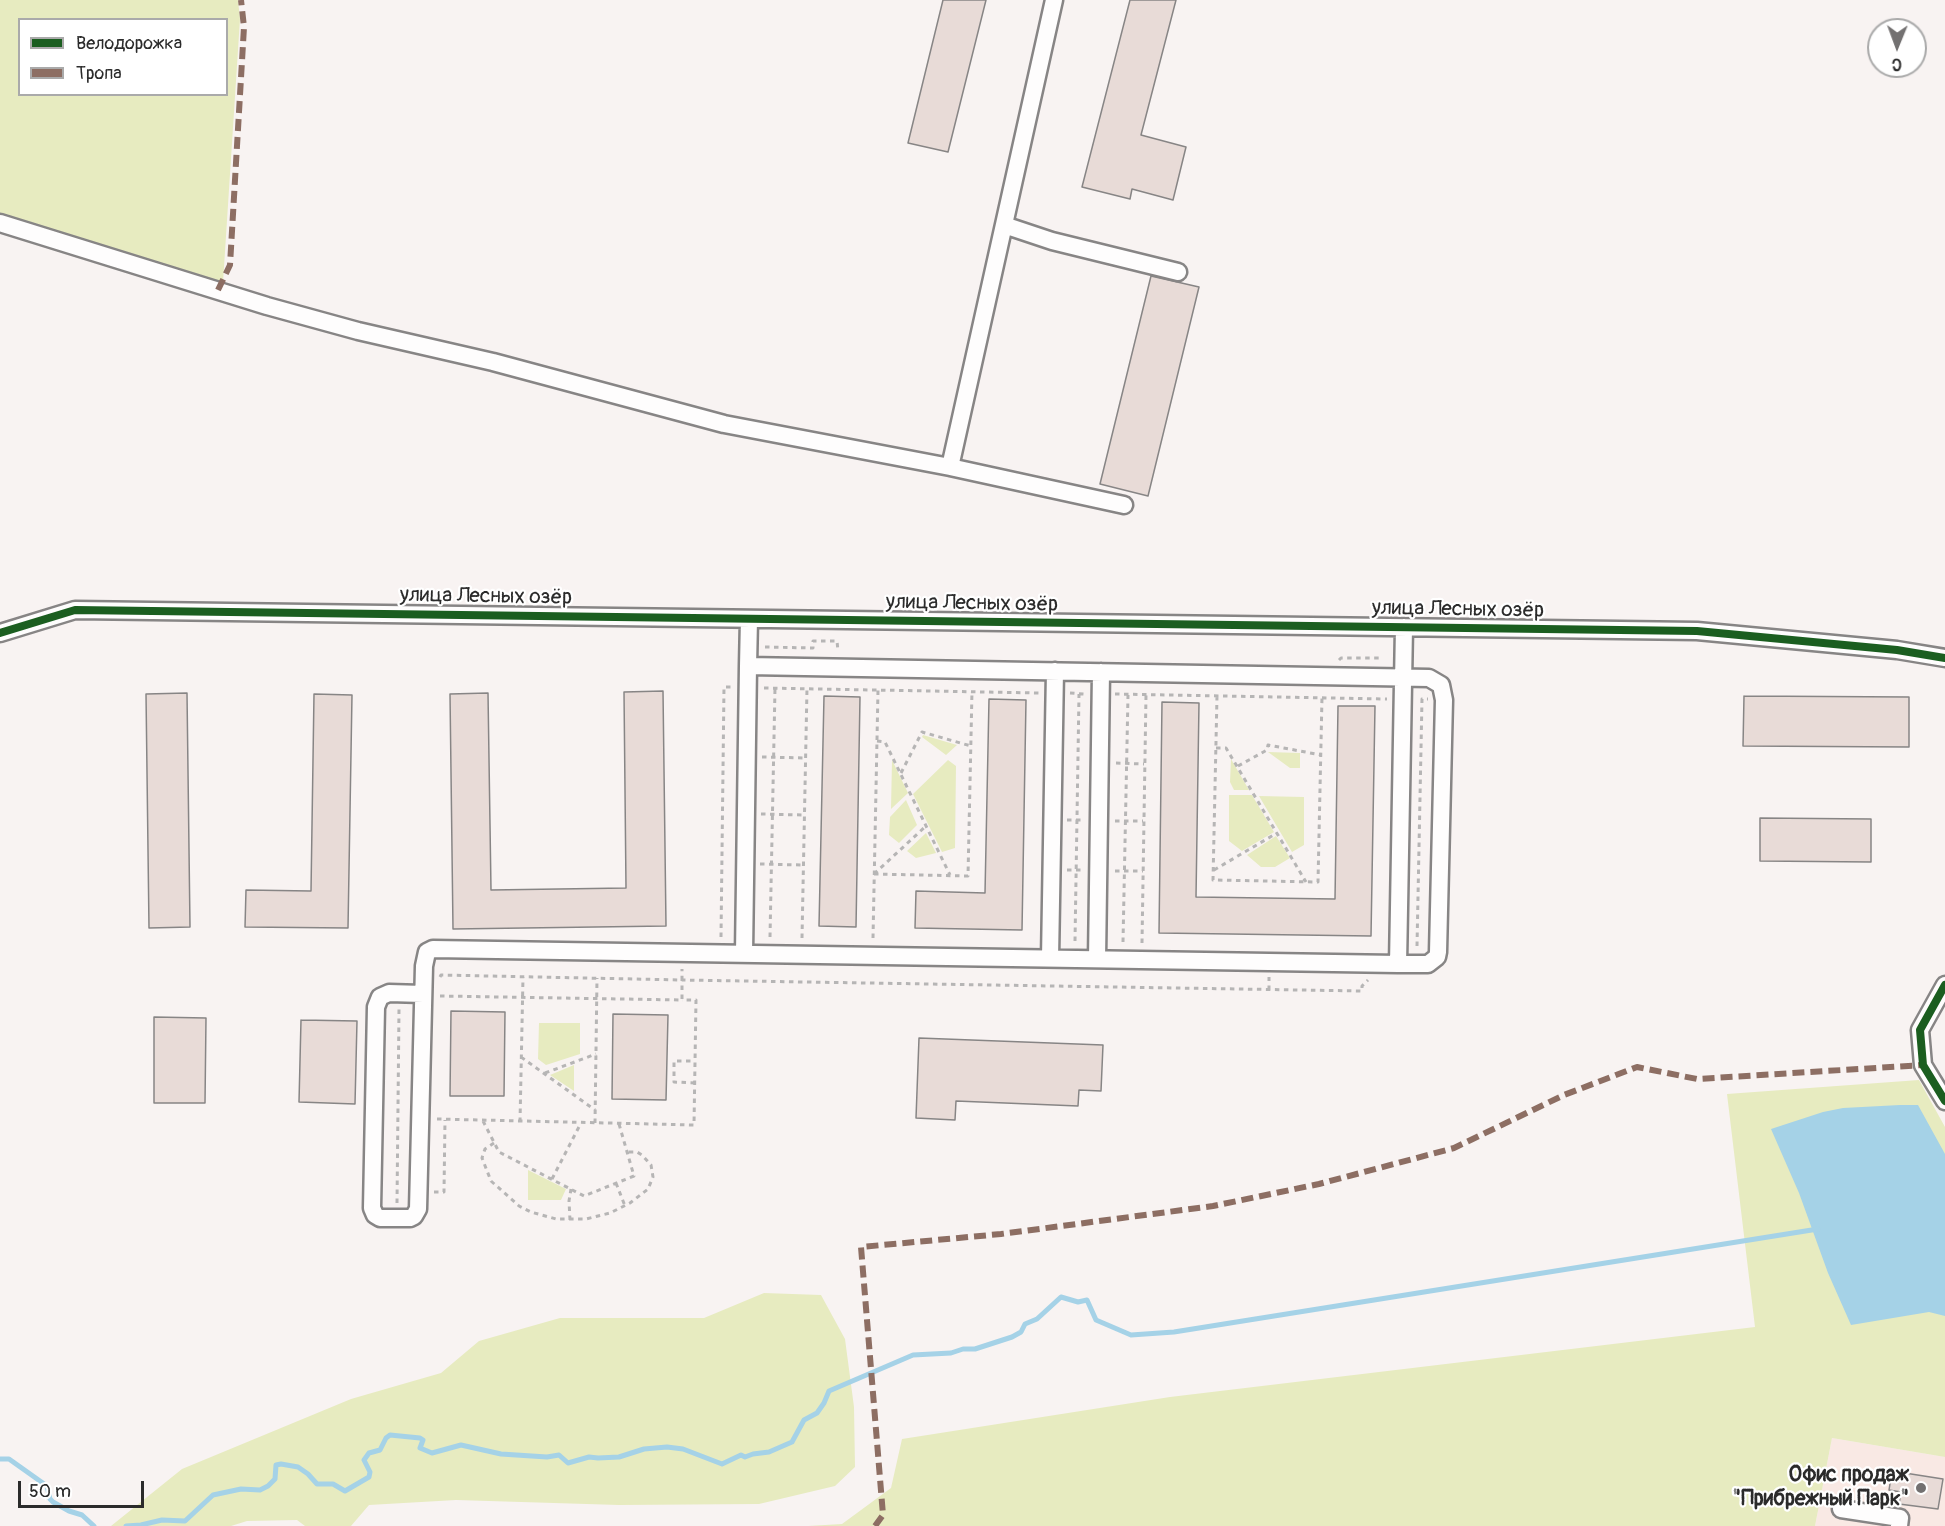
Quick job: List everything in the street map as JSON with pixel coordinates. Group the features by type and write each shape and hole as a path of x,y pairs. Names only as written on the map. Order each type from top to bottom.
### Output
{"street":[{"path":"950,467 1054,0"},
{"path":"0,223 267,306 358,331 494,362 724,424 950,467 1124,505"},
{"path":"1004,225 1052,241 1178,272"},
{"name":"улица Лесных озёр","path":"0,633 75,610 1404,627 1696,631 1897,650 1945,658"},
{"path":"744,945 749,619"},
{"path":"1398,964 1404,627"},
{"path":"432,995 389,993 380,997 376,1007 372,1208 375,1215 380,1218 410,1218 418,1209 432,995 424,966 427,952 439,948 744,945 1050,958 1398,964 1428,964 1438,952 1443,700 1441,685 1429,678 748,666"},
{"path":"1050,958 1055,671"},
{"path":"1097,959 1101,672"},
{"path":"1945,985 1920,1030 1923,1065 1945,1101"},
{"path":"1841,1509 1900,1518 1899,1526"}],"path":[{"path":"1142,943 1146,673"},
{"path":"744,945 719,937 724,687 1443,700"},
{"path":"770,937 775,688"},
{"path":"802,938 807,688"},
{"path":"873,939 878,690"},
{"path":"874,874 968,876 972,691"},
{"path":"1075,941 1079,693"},
{"path":"1124,942 1128,694"},
{"path":"1217,696 1213,880 1306,882 1318,882 1322,698"},
{"path":"1385,699 1385,709"},
{"path":"1417,946 1422,699"},
{"path":"901,773 922,732 971,746"},
{"path":"877,741 885,741 950,875"},
{"path":"1238,766 1267,750 1268,745 1321,755"},
{"path":"1215,748 1226,748 1306,882"},
{"path":"874,874 926,826"},
{"path":"1213,871 1277,833"},
{"path":"432,995 441,975 1362,991 1365,982 1370,979"},
{"path":"520,1122 523,976"},
{"path":"595,1123 597,978"},
{"path":"682,980 682,1000"},
{"path":"432,995 696,1000 694,1125 437,1120 438,1109"},
{"path":"432,995 440,1002"},
{"path":"545,1074 596,1054"},
{"path":"521,1056 595,1110"},
{"path":"695,1061 674,1061 674,1083 695,1083"},
{"path":"483,1121 499,1152 584,1196 634,1176 619,1124"},
{"path":"552,1179 581,1123"},
{"path":"494,1143 485,1149 482,1158 491,1181 509,1198 531,1212 550,1218 570,1220 599,1216 625,1206 648,1188 653,1177 647,1159 637,1152 627,1152"},
{"path":"616,1183 625,1206"},
{"path":"570,1220 569,1201 572,1189"}],"shaded area":[{"path":"1832,1438 1945,1457 1945,1526 1815,1526"}],"green space":[{"path":"0,0 238,0 240,19 222,298 196,293 0,233"},
{"path":"923,735 957,745 946,755 922,737"},
{"path":"1268,752 1300,753 1300,768 1290,768"},
{"path":"1231,759 1249,790 1234,790 1230,782"},
{"path":"892,760 908,793 891,809"},
{"path":"948,760 956,766 955,848 942,852 913,794"},
{"path":"1229,795 1252,795 1274,832 1242,851 1229,841"},
{"path":"1259,796 1304,797 1304,845 1292,852"},
{"path":"906,800 917,825 899,843 889,835 890,817"},
{"path":"926,833 936,853 916,858 907,851"},
{"path":"1276,836 1290,858 1275,867 1261,867 1247,855"},
{"path":"539,1023 580,1023 580,1054 546,1065 538,1059"},
{"path":"574,1065 574,1091 550,1075"},
{"path":"1919,1080 1945,1127 1945,1457 1832,1438 1815,1526 808,1526 842,1524 891,1488 902,1439 1170,1397 1755,1327 1727,1094"},
{"path":"528,1170 566,1189 561,1200 528,1200"},
{"path":"764,1293 821,1295 845,1339 854,1407 855,1467 835,1486 759,1504 619,1505 456,1500 369,1505 351,1526 305,1526 297,1520 247,1521 231,1526 111,1526 182,1469 351,1399 441,1373 479,1341 560,1318 704,1318"}],"water":[{"path":"1918,1105 1945,1154 1945,1316 1929,1312 1851,1325 1771,1129 1843,1108"}],"building":[{"path":"943,0 986,0 948,152 908,143"},
{"path":"1130,0 1176,0 1141,135 1186,147 1173,200 1132,189 1130,199 1082,187"},
{"path":"1151,276 1199,287 1148,496 1100,484"},
{"path":"663,691 666,926 453,929 450,694 488,693 491,890 626,888 624,692"},
{"path":"187,693 190,927 149,928 146,694"},
{"path":"314,694 352,695 348,928 245,927 246,890 311,891"},
{"path":"824,696 860,697 856,927 819,926"},
{"path":"1744,696 1909,697 1909,747 1743,746"},
{"path":"989,699 1026,700 1022,930 915,928 916,891 985,893"},
{"path":"1162,702 1199,703 1196,897 1335,899 1338,706 1375,706 1371,936 1159,933"},
{"path":"1760,818 1871,819 1871,862 1760,861"},
{"path":"451,1011 505,1012 504,1096 450,1096"},
{"path":"613,1014 668,1015 666,1100 612,1099"},
{"path":"154,1017 206,1018 205,1103 154,1103"},
{"path":"301,1020 357,1021 355,1104 299,1102"},
{"path":"919,1038 1103,1045 1101,1091 1079,1090 1078,1106 956,1101 955,1120 916,1118"},
{"path":"1892,1471 1943,1479 1938,1509 1899,1504 1901,1492 1889,1490"}],"waterway":[{"path":"126,1526 162,1520 185,1521 213,1495 241,1489 260,1490 268,1486 275,1479 276,1465 281,1464 298,1467 317,1484 333,1484 345,1491 369,1477 370,1472 364,1460 369,1453 380,1450 390,1435 420,1438 423,1440 420,1448 432,1453 461,1445 501,1454 547,1457 559,1455 568,1463 589,1457 619,1457 644,1449 667,1447 683,1449 722,1464 741,1455 745,1457 769,1452 792,1442 804,1420 817,1413 829,1391 913,1355 975,1349 1012,1337 1021,1332 1025,1324 1037,1319 1061,1297 1078,1302 1087,1300 1096,1320 1131,1335 1174,1332 1818,1229"},
{"path":"0,1459 9,1459 47,1486 53,1502 82,1515 94,1526"}],"marked path":[{"path":"218,290 230,265 244,27 241,0"},
{"path":"875,1526 883,1515 861,1247 1001,1234 1213,1206 1319,1184 1454,1148 1564,1095 1637,1067 1697,1079 1923,1065"}],"cycle path":[{"path":"0,633 75,610 1697,631 1897,650 1945,658"},
{"path":"1945,985 1920,1030 1923,1065 1945,1101"}],"place":[{"name":"Офис продаж \"Прибрежный Парк\"","path":"1921,1488"}]}
